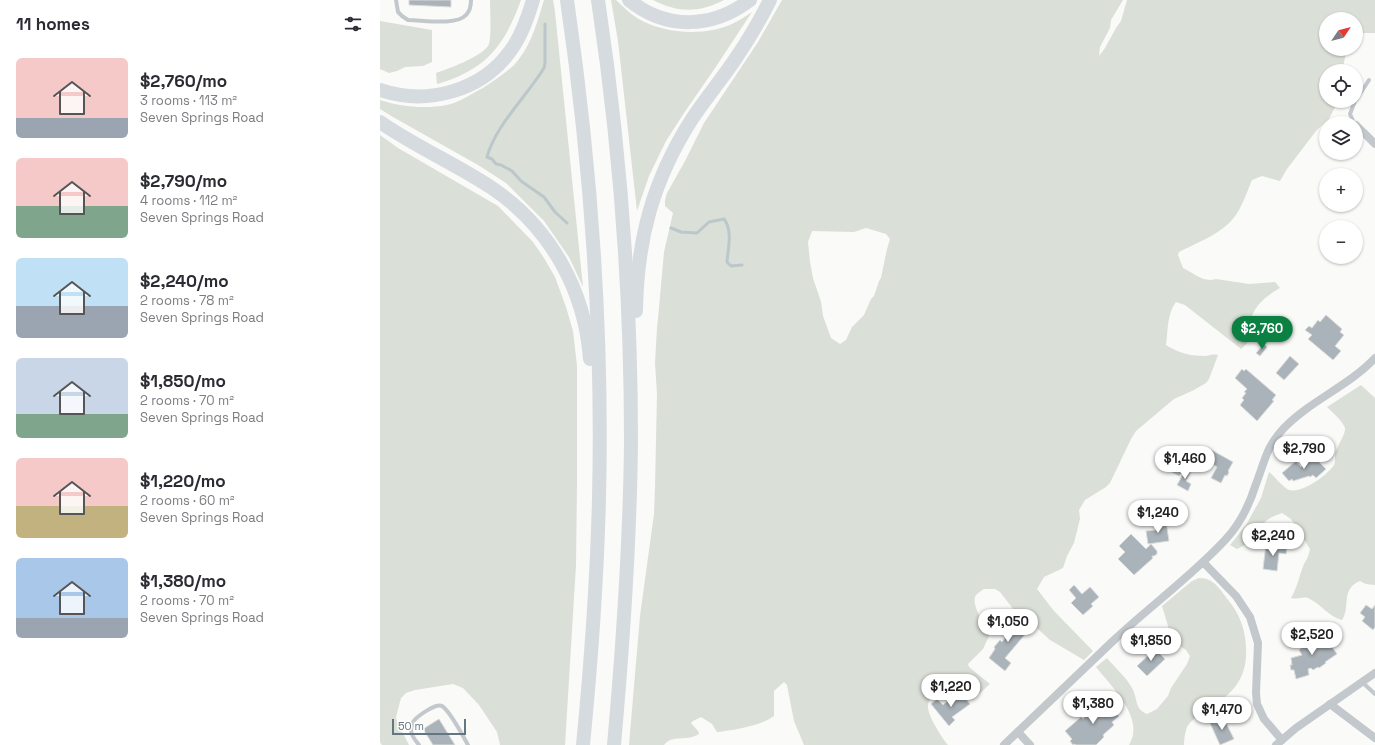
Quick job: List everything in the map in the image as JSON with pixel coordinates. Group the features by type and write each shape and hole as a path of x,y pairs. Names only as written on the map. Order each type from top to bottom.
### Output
{"highway":[{"path":"380,90 402,95 431,96 458,90 475,82 500,64 512,49 523,29 533,0"},
{"path":"567,0 583,118 594,246 599,390 599,497 592,641 583,745"},
{"path":"598,0 609,85 623,225 630,405 628,548 622,656 614,745"},
{"path":"629,0 644,11 664,19 697,22 718,18 736,10 750,0"},
{"path":"630,405 635,376 639,259 645,228 654,195 667,164 682,135 736,59 770,0"},
{"path":"380,122 481,182 514,204 534,224 557,256 570,279 579,302 586,327 591,378 592,423 599,497"}],"street":[{"path":"1363,133 1375,144"},
{"path":"1004,745 1114,640 1227,539 1242,517 1256,484 1264,459 1278,435 1302,413 1360,372 1375,358"},
{"path":"1203,562 1236,596 1247,611 1253,623 1258,643 1257,704 1264,719 1279,743 1296,728 1375,672"},
{"path":"1330,704 1375,738"},
{"path":"1018,732 1030,745"}],"lane":[{"path":"396,0 398,12 408,20 449,21 459,19 467,14 470,10 471,0"},
{"path":"1363,90 1369,80"},
{"path":"1362,682 1375,694"},
{"path":"419,745 412,735 411,730 413,722 437,705 440,705 447,711 468,745"}],"shaded area":[{"path":"490,0 521,0 500,44 480,64 468,72 437,84 436,73 478,55 488,46 490,31"},
{"path":"544,0 553,0 555,12 583,287 569,257 544,221 506,183 478,165 380,109 380,100 413,107 447,105 465,98 483,88 502,75 519,59 524,52 534,31"},
{"path":"611,0 616,0 634,16 647,23 659,28 685,32 698,32 723,27 736,22 752,12 666,141 649,176 637,211 618,41"},
{"path":"653,0 724,0 706,7 688,10 671,7"},
{"path":"782,0 1123,0 1111,20 1110,28 1100,47 1099,56 1121,21 1127,0 1375,0 1375,33 1363,33 1363,12 1319,12 1319,56 1345,56 1344,64 1319,64 1319,108 1334,108 1330,116 1319,116 1319,128 1287,169 1280,181 1262,176 1252,180 1236,215 1223,229 1179,252 1178,255 1183,268 1203,279 1216,279 1249,284 1275,282 1280,288 1265,298 1254,311 1249,327 1249,341 1241,349 1185,305 1176,302 1173,306 1168,322 1166,345 1190,355 1218,355 1209,379 1206,383 1194,390 1174,399 1136,431 1110,483 1085,500 1079,510 1080,519 1074,543 1063,568 1044,577 1037,589 1054,611 1093,651 1084,660 1050,640 1027,619 1014,610 1000,592 995,589 984,589 976,595 975,604 979,615 990,634 983,649 968,664 969,667 990,684 979,694 963,684 958,684 936,693 929,702 928,707 930,716 948,745 804,745 794,721 787,685 784,682 774,691 774,716 762,722 739,729 717,732 712,724 701,717 691,723 699,734 690,738 671,740 664,745 629,745 640,616 654,514 657,394 655,363 657,328 664,252 673,213 665,206 665,200 667,193 704,123 758,42","holes":["866,228 886,234 890,239 881,278 874,296 871,299 864,315 852,327 846,340 840,344 831,338 823,316 821,302 813,278 808,242 812,231 854,232"]},
{"path":"380,21 432,30 432,62 423,66 405,67 389,73 380,69"},
{"path":"380,135 398,148 498,206 533,242 544,258 555,277 566,307 573,331 577,366 577,484 576,565 565,745 500,745 497,732 479,705 463,688 453,684 415,690 406,693 401,698 396,717 409,745 382,745 380,742"},
{"path":"1361,385 1375,398 1375,585 1366,584 1360,581 1354,584 1348,593 1345,615 1342,620 1333,616 1308,598 1291,598 1310,549 1291,519 1282,513 1274,516 1267,520 1250,540 1242,546 1237,549 1230,545 1246,525 1261,498 1269,472 1287,489 1299,490 1320,479 1331,469 1335,463 1335,453 1345,428 1340,419 1327,407"},
{"path":"1165,456 1184,466 1183,468 1185,469 1182,474 1179,476 1160,466"},
{"path":"1199,578 1209,580 1217,585 1233,606 1239,617 1243,628 1246,646 1246,658 1241,677 1231,692 1189,724 1185,733 1184,745 1129,745 1133,735 1133,725 1130,714 1118,693 1096,667 1107,658 1130,684 1140,709 1147,714 1157,709 1168,696 1171,688 1187,664 1190,656 1186,650 1180,646 1174,645 1170,641 1168,626 1162,606 1192,581"}],"building":[{"path":"409,0 451,0 451,7 409,5"},
{"path":"1326,315 1342,329 1340,332 1344,335 1335,346 1341,351 1333,360 1308,339 1312,335 1305,330 1309,326 1312,328 1318,320 1320,322"},
{"path":"1264,344 1267,347 1260,356 1256,353"},
{"path":"1290,356 1299,364 1284,380 1276,373"},
{"path":"1242,369 1244,371 1246,369 1276,395 1272,400 1274,401 1257,421 1240,405 1244,400 1242,398 1247,389 1235,378"},
{"path":"1208,448 1233,462 1227,476 1225,475 1221,483 1211,478 1217,467 1210,462 1208,466 1200,462"},
{"path":"1313,456 1326,469 1316,478 1313,475 1293,481 1292,479 1289,481 1282,473 1296,461 1301,467"},
{"path":"1190,466 1193,468 1186,481 1191,484 1188,491 1177,485 1186,469 1187,470"},
{"path":"1166,521 1169,541 1148,544 1146,531 1157,530 1156,523"},
{"path":"1131,534 1146,549 1151,544 1157,551 1157,554 1152,556 1153,558 1134,575 1118,559 1125,552 1119,546"},
{"path":"1266,544 1287,547 1286,554 1279,553 1277,571 1263,569"},
{"path":"1074,585 1082,594 1090,587 1099,597 1091,604 1093,606 1083,615 1071,603 1076,598 1069,590"},
{"path":"1366,605 1372,609 1375,605 1375,627 1373,630 1362,621 1365,617 1360,613"},
{"path":"1010,615 1023,626 1022,627 1027,632 1005,658 1011,663 1005,671 989,658 995,649 994,647 1000,640 1002,642 1008,634 1003,631 1008,625 1005,622"},
{"path":"1323,634 1337,654 1319,668 1318,667 1313,670 1311,668 1308,669 1309,675 1296,679 1294,670 1291,670 1291,658 1302,655 1299,650 1304,646 1302,643 1310,638 1311,640"},
{"path":"1155,649 1165,659 1147,676 1137,666"},
{"path":"962,694 970,704 952,717 955,720 949,726 931,704 937,699 943,705 950,699 953,702"},
{"path":"1102,699 1119,716 1112,722 1114,725 1103,735 1104,737 1096,745 1073,745 1070,741 1072,739 1065,731 1081,717 1083,719 1085,717 1082,714"},
{"path":"1223,717 1234,739 1220,745 1210,723"},
{"path":"439,719 455,745 433,745 423,729"}],"waterway":[{"path":"545,24 544,68 504,123 491,145 487,157 492,159 496,164 512,171 521,181 544,197 555,212 567,223"},
{"path":"671,228 681,232 697,233 709,222 724,219 727,224 729,234 727,262 731,266 742,265"}]}
